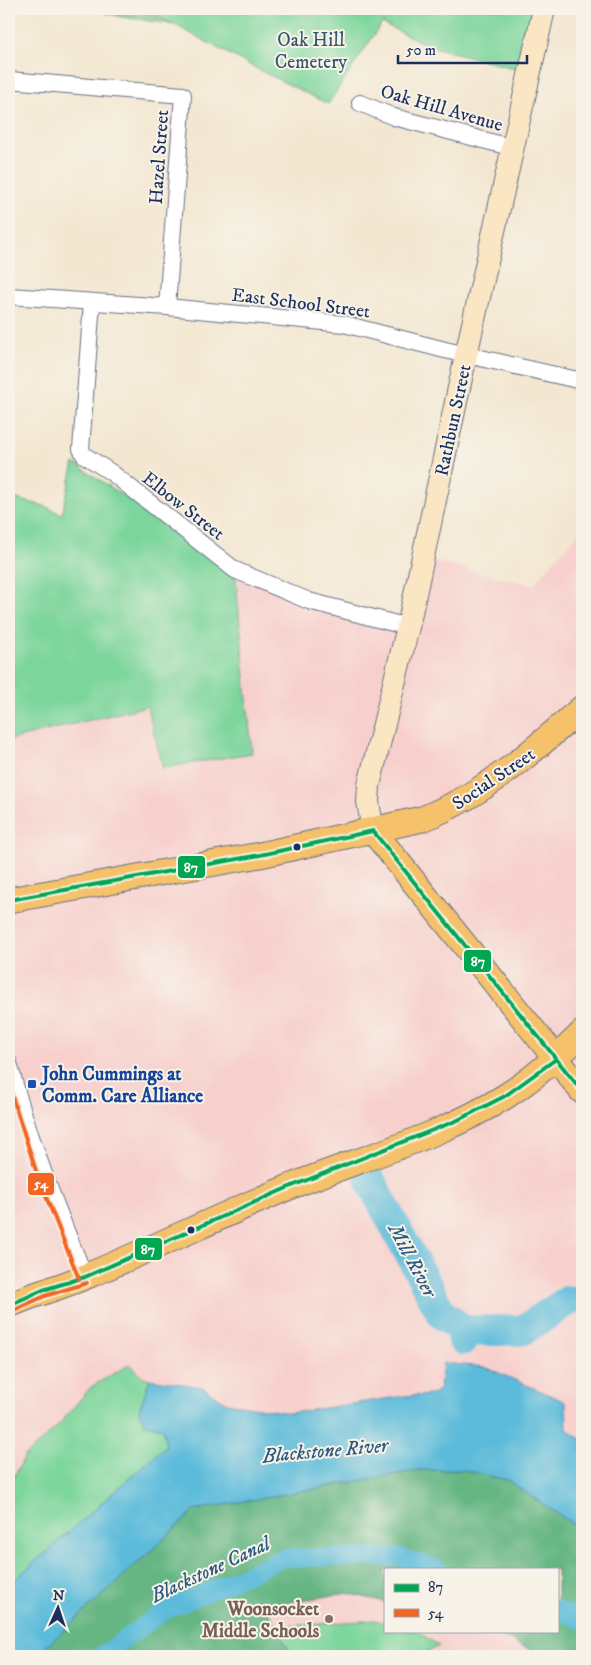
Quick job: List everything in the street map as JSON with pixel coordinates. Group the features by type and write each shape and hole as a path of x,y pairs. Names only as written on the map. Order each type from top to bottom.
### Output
{"main road":[{"name":"Rathbun Street","path":"373,831 368,802 369,785 408,627 466,355 544,9"},
{"name":"Social Street","path":"9,900 260,855 422,819 446,810 469,797 536,749 582,708"},
{"path":"373,831 582,1091"},
{"path":"9,1305 43,1290 85,1277 288,1188 432,1132 482,1110 522,1085 556,1059 582,1034"}],"street":[{"name":"Hazel Street","path":"9,80 183,95 167,307"},
{"name":"Oak Hill Avenue","path":"360,103 394,117 514,148"},
{"name":"East School Street","path":"9,296 167,307 344,324 466,355 582,381"},
{"name":"Elbow Street","path":"92,302 81,449 84,455 112,474 235,570 309,601 408,627"},
{"path":"9,1063 20,1108 47,1185 85,1277"}],"shaded area":[{"path":"582,529 582,1440 567,1430 440,1388 433,1395 404,1396 291,1413 227,1403 202,1387 143,1377 55,1429 25,1456 9,1486 9,740 147,706 252,753 235,570 407,624 426,560 533,585"},
{"name":"Woonsocket Middle Schools","path":"346,1593 384,1602 384,1632 492,1632 544,1656 292,1656 266,1606"}],"green space":[{"path":"91,9 145,9 175,25 121,17"},
{"name":"Oak Hill Cemetery","path":"145,9 540,9 529,72 429,46 382,23 328,104 259,70"},
{"path":"74,463 235,570 252,753 163,768 147,706 9,740 9,497 44,506 62,514"},
{"path":"130,1364 143,1377 150,1379 139,1411 145,1424 163,1428 166,1446 9,1585 9,1486 25,1456 55,1429 91,1387"},
{"path":"419,1470 465,1470 507,1480 582,1530 582,1656 544,1656 492,1632 558,1632 558,1568 384,1568 384,1602 346,1593 266,1606 292,1656 36,1656 195,1510"},
{"path":"376,1620 384,1623 384,1632 418,1632 439,1646 420,1656 222,1656 271,1627"}],"water":[{"name":"Blackstone River","path":"443,1363 485,1367 566,1402 567,1429 582,1440 582,1530 507,1480 465,1470 419,1470 195,1510 36,1656 9,1656 9,1585 166,1446 163,1428 145,1424 139,1411 150,1379 202,1387 227,1403 291,1413 404,1396 432,1395 440,1388"}],"waterway":[{"name":"Mill River","path":"370,1180 442,1314 465,1331"},
{"path":"463,1340 465,1331 523,1330 568,1301"},
{"name":"Blackstone Canal","path":"101,1656 164,1611 283,1558 400,1557 435,1568"},
{"name":"Blackstone Canal","path":"558,1609 582,1621"}],"transit line":[{"name":"87","path":"373,831 582,1091"},
{"name":"87","path":"9,900 260,855 373,831"},
{"name":"87","path":"9,1305 43,1290 85,1277 287,1188 458,1120 505,1096 556,1059"},
{"name":"54","path":"9,1086 37,1174 79,1279"},
{"name":"54","path":"12,1311 45,1296 87,1283"}],"place":[{"name":"John Cummings at Comm. Care Alliance","path":"32,1084"},
{"name":"Woonsocket Middle Schools","path":"329,1619"}]}
